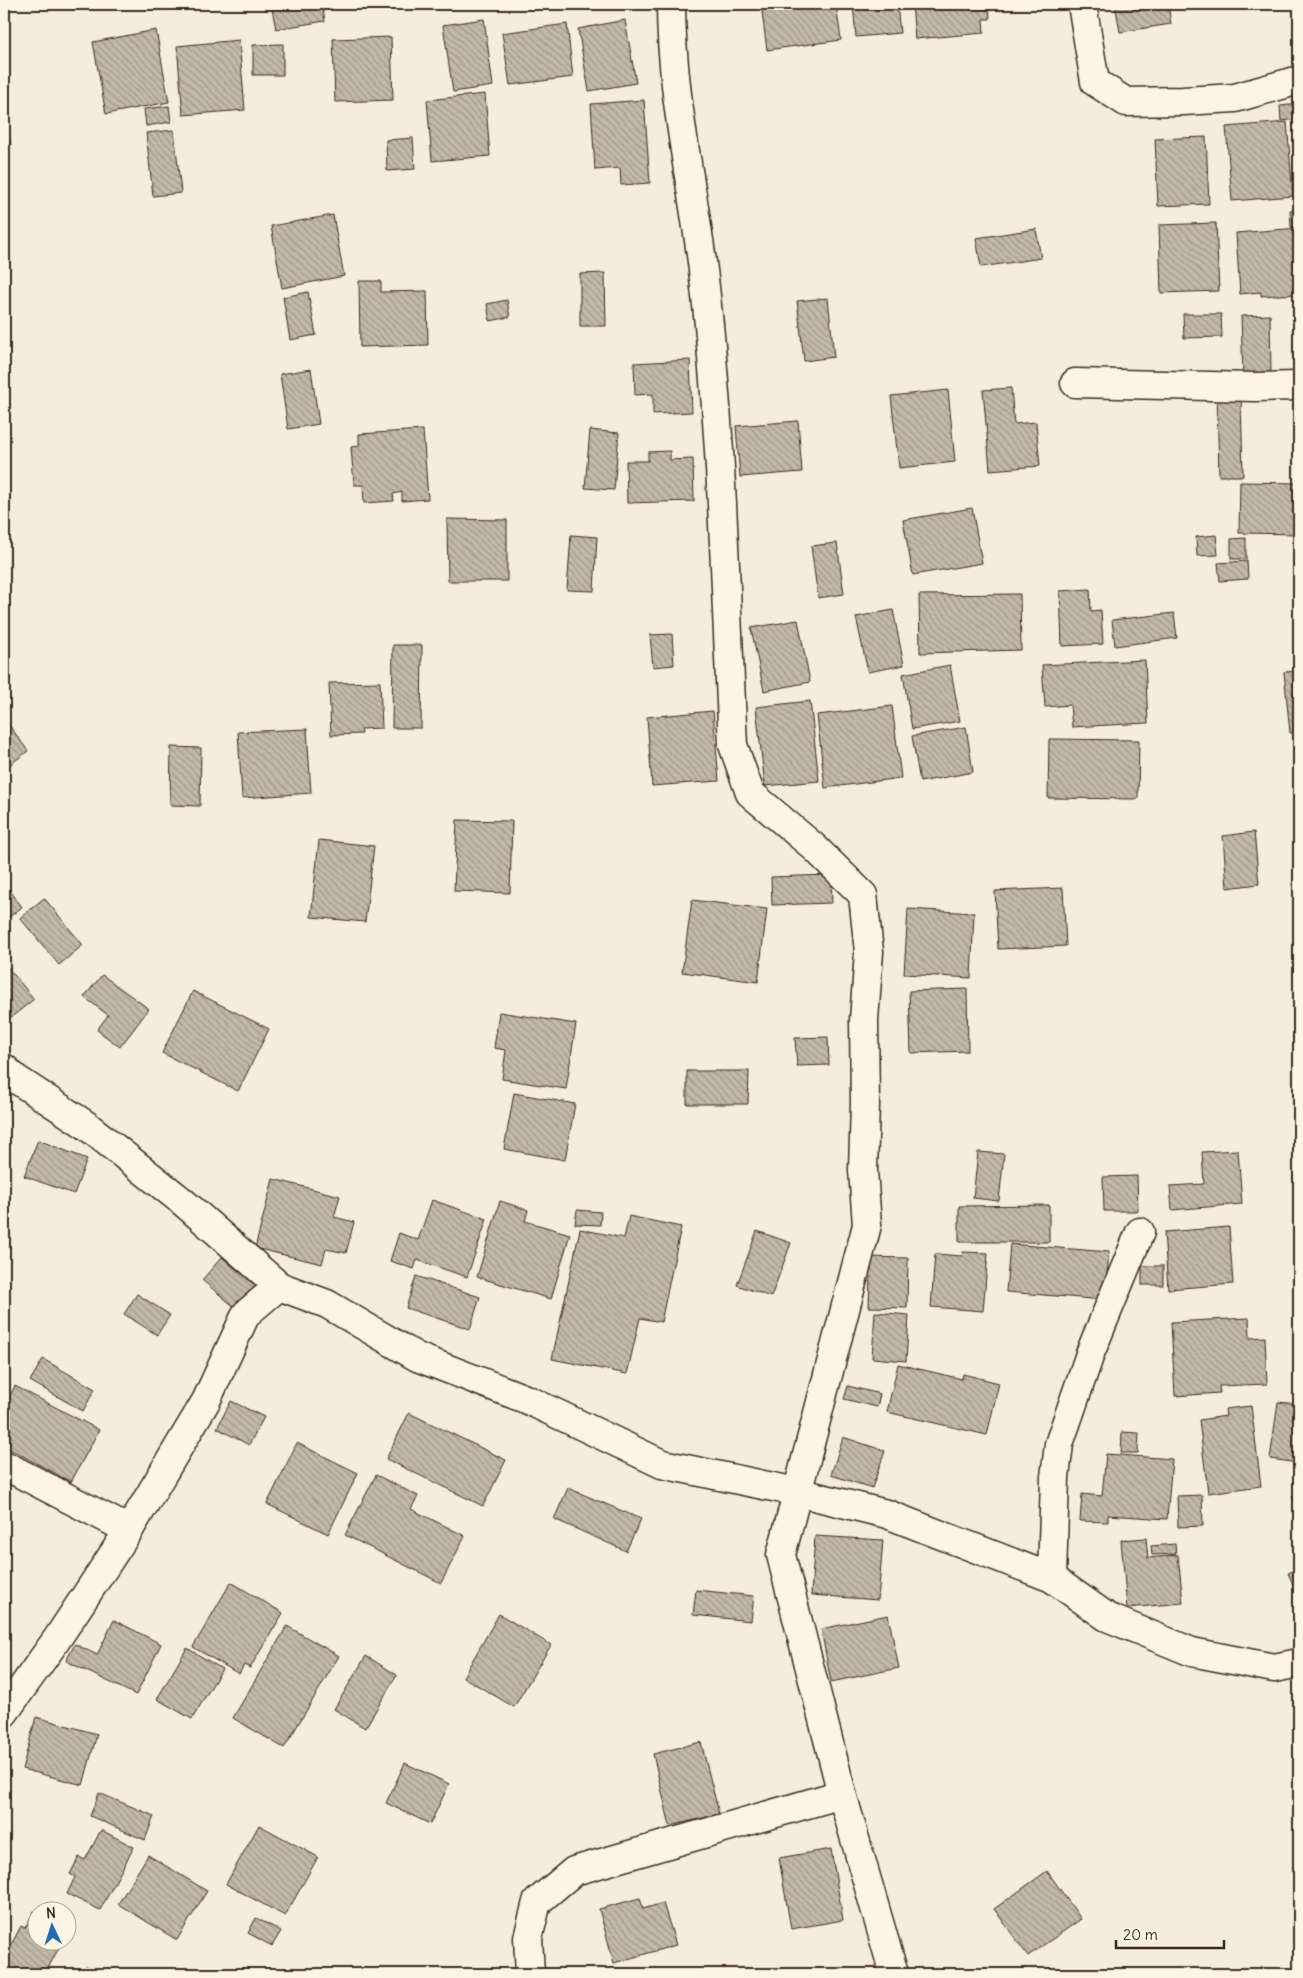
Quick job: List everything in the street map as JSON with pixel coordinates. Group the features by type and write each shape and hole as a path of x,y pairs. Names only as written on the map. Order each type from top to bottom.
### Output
{"street":[{"path":"671,4 671,27 682,129 702,262 716,410 733,745 750,793 815,848 863,895 869,952 864,1020 865,1104 863,1170 867,1225 780,1555 842,1794 894,1974"},
{"path":"1082,4 1095,82 1126,102 1235,98 1299,80"},
{"path":"1075,383 1255,387 1299,386"},
{"path":"4,1068 16,1079 94,1131 183,1202 280,1286 328,1304 417,1357 528,1400 662,1464 797,1492 887,1514 1052,1578 1107,1617 1192,1652 1274,1668 1299,1663"},
{"path":"1052,1578 1055,1477 1059,1444 1091,1351 1140,1232"},
{"path":"4,1713 57,1639 129,1530 206,1401 246,1314 280,1286"},
{"path":"4,1465 129,1530"},
{"path":"530,1974 528,1938 537,1902 574,1871 842,1794"}],"building":[{"path":"271,4 322,4 325,21 276,29"},
{"path":"761,4 836,4 841,40 767,50"},
{"path":"853,4 897,4 900,33 856,37"},
{"path":"912,4 989,4 990,19 983,19 984,33 915,39"},
{"path":"1115,4 1168,4 1171,24 1120,32"},
{"path":"484,19 493,86 453,92 443,25"},
{"path":"625,20 636,83 589,91 578,29"},
{"path":"567,24 573,77 510,85 502,33"},
{"path":"156,30 169,102 106,114 93,42"},
{"path":"391,37 393,100 335,102 333,39"},
{"path":"239,40 245,110 183,115 177,46"},
{"path":"283,44 283,75 253,75 253,45"},
{"path":"485,94 490,156 432,161 427,100"},
{"path":"644,100 650,183 621,185 620,168 595,170 591,104"},
{"path":"1299,104 1299,119 1281,121 1280,106"},
{"path":"169,106 171,122 146,126 144,109"},
{"path":"4,113 11,145 4,146"},
{"path":"1287,122 1293,196 1232,201 1226,127"},
{"path":"174,130 181,193 153,196 146,133"},
{"path":"1206,137 1209,204 1158,206 1155,139"},
{"path":"413,138 415,169 387,171 386,140"},
{"path":"1299,209 1299,226 1291,227 1290,210"},
{"path":"333,215 344,276 282,288 271,226"},
{"path":"1216,223 1219,291 1161,293 1159,225"},
{"path":"1299,228 1299,294 1261,296 1261,292 1240,294 1236,233"},
{"path":"1036,229 1041,258 981,267 976,238"},
{"path":"605,273 606,326 580,326 580,274"},
{"path":"359,281 381,281 381,292 427,291 428,345 360,347"},
{"path":"308,292 316,335 290,340 283,297"},
{"path":"828,298 834,357 804,361 797,301"},
{"path":"507,300 510,317 490,321 487,304"},
{"path":"1183,314 1221,314 1222,337 1184,338"},
{"path":"1270,315 1271,375 1243,376 1241,316"},
{"path":"690,360 692,412 653,414 653,394 635,395 634,363"},
{"path":"311,369 319,424 288,429 280,374"},
{"path":"1011,388 1014,424 1036,422 1040,466 990,470 983,390"},
{"path":"948,390 955,462 899,468 891,396"},
{"path":"1241,396 1243,476 1219,476 1217,397"},
{"path":"798,421 802,472 740,477 736,426"},
{"path":"423,430 428,499 402,501 402,492 393,494 394,501 364,503 363,485 354,485 351,447 359,446 359,434"},
{"path":"590,430 619,433 614,490 585,488"},
{"path":"670,451 670,460 693,459 694,501 627,503 626,461 648,461 648,452"},
{"path":"1240,482 1299,483 1299,534 1239,533"},
{"path":"972,508 982,563 913,575 903,520"},
{"path":"447,519 507,520 507,581 448,581"},
{"path":"571,535 597,537 594,591 567,590"},
{"path":"1216,535 1218,555 1197,556 1196,537"},
{"path":"1246,538 1246,559 1231,559 1231,539"},
{"path":"837,543 844,594 818,598 811,546"},
{"path":"1247,561 1248,579 1220,581 1218,563"},
{"path":"1090,589 1091,611 1101,610 1103,644 1062,646 1060,591"},
{"path":"1020,594 1021,650 920,653 919,595"},
{"path":"893,610 904,665 868,672 856,617"},
{"path":"1174,613 1177,638 1115,646 1112,620"},
{"path":"798,620 810,682 764,691 751,628"},
{"path":"672,634 674,665 653,667 650,635"},
{"path":"393,645 422,645 421,728 392,728"},
{"path":"1145,660 1148,723 1072,727 1070,705 1045,707 1042,665"},
{"path":"950,665 960,721 912,729 903,674"},
{"path":"1299,671 1299,732 1290,733 1284,672"},
{"path":"380,682 382,728 361,729 362,734 331,735 329,683"},
{"path":"810,701 819,781 765,786 756,707"},
{"path":"892,706 901,778 825,788 817,715"},
{"path":"713,711 719,781 652,786 647,717"},
{"path":"4,718 28,751 4,769"},
{"path":"966,727 973,772 920,782 912,736"},
{"path":"307,729 311,793 242,798 238,732"},
{"path":"1049,739 1139,740 1138,799 1048,798"},
{"path":"171,747 201,748 200,806 170,805"},
{"path":"457,820 512,821 510,893 454,891"},
{"path":"1254,832 1259,884 1227,888 1223,836"},
{"path":"319,840 374,846 365,922 311,917"},
{"path":"831,875 832,903 772,905 771,877"},
{"path":"4,882 22,907 4,921"},
{"path":"1063,888 1066,946 998,949 995,891"},
{"path":"44,898 83,945 59,965 20,918"},
{"path":"692,900 767,909 758,982 682,972"},
{"path":"908,909 974,913 971,978 904,974"},
{"path":"4,963 34,999 4,1023"},
{"path":"102,975 149,1009 120,1047 97,1030 108,1015 84,997"},
{"path":"967,989 968,1051 911,1053 909,991"},
{"path":"193,991 269,1029 238,1091 162,1053"},
{"path":"499,1012 576,1024 566,1089 502,1079 506,1050 494,1048"},
{"path":"828,1037 829,1065 797,1066 795,1038"},
{"path":"687,1071 749,1071 748,1104 687,1104"},
{"path":"514,1093 575,1104 565,1160 504,1149"},
{"path":"38,1140 87,1159 74,1194 24,1176"},
{"path":"1238,1150 1242,1204 1172,1210 1170,1186 1204,1184 1202,1152"},
{"path":"978,1152 1004,1154 999,1201 973,1198"},
{"path":"1137,1176 1138,1211 1104,1211 1103,1177"},
{"path":"273,1179 340,1196 334,1217 354,1222 346,1253 326,1249 322,1264 255,1248"},
{"path":"432,1200 487,1219 467,1277 417,1260 414,1269 390,1261 399,1233 418,1240"},
{"path":"500,1201 528,1210 525,1221 570,1234 551,1299 477,1277"},
{"path":"1049,1205 1049,1242 959,1242 959,1206"},
{"path":"577,1210 601,1212 600,1225 575,1224"},
{"path":"629,1216 681,1227 661,1322 640,1318 627,1374 552,1359 580,1229 624,1238"},
{"path":"1229,1227 1233,1284 1168,1289 1164,1232"},
{"path":"757,1231 791,1243 771,1297 737,1285"},
{"path":"1010,1244 1109,1252 1105,1300 1006,1292"},
{"path":"963,1252 988,1253 983,1311 931,1307 935,1254 962,1256"},
{"path":"222,1257 256,1286 237,1309 202,1280"},
{"path":"866,1257 908,1258 907,1308 869,1307 870,1276 866,1276"},
{"path":"1142,1266 1163,1266 1163,1285 1142,1285"},
{"path":"416,1276 480,1297 470,1329 406,1308"},
{"path":"137,1294 170,1315 157,1335 124,1314"},
{"path":"875,1312 909,1315 906,1361 872,1358"},
{"path":"1249,1318 1250,1338 1265,1337 1267,1384 1219,1386 1220,1393 1175,1396 1171,1322"},
{"path":"43,1359 95,1389 83,1411 30,1381"},
{"path":"898,1364 962,1379 963,1374 999,1383 987,1435 887,1412"},
{"path":"15,1386 99,1430 71,1482 4,1446 4,1407"},
{"path":"848,1386 880,1394 877,1407 844,1399"},
{"path":"231,1401 264,1417 249,1445 217,1428"},
{"path":"1278,1402 1299,1404 1299,1463 1270,1459"},
{"path":"1251,1406 1261,1486 1208,1493 1199,1420 1226,1416 1225,1409"},
{"path":"409,1413 506,1460 483,1506 386,1459"},
{"path":"1122,1432 1139,1433 1138,1453 1121,1453"},
{"path":"843,1437 885,1451 872,1488 831,1475"},
{"path":"297,1443 358,1473 328,1534 267,1504"},
{"path":"1106,1454 1172,1459 1167,1519 1108,1515 1108,1522 1080,1521 1082,1494 1102,1496"},
{"path":"376,1475 418,1496 411,1509 465,1536 441,1583 345,1535"},
{"path":"568,1488 641,1519 626,1551 554,1519"},
{"path":"1299,1493 1299,1512 1292,1496"},
{"path":"1202,1495 1203,1526 1178,1527 1177,1496"},
{"path":"815,1536 883,1540 878,1600 811,1595"},
{"path":"1146,1538 1148,1558 1178,1555 1183,1603 1127,1608 1121,1540"},
{"path":"1175,1544 1176,1554 1152,1555 1151,1546"},
{"path":"1299,1568 1299,1598 1288,1573"},
{"path":"231,1582 283,1613 250,1668 244,1665 239,1674 193,1647"},
{"path":"696,1590 754,1596 751,1621 693,1615"},
{"path":"499,1614 551,1645 514,1707 463,1677"},
{"path":"888,1615 899,1668 831,1682 821,1629"},
{"path":"114,1620 161,1644 136,1695 66,1661 75,1644 97,1655"},
{"path":"287,1626 339,1656 284,1748 233,1718"},
{"path":"187,1648 222,1669 192,1719 157,1699"},
{"path":"366,1656 397,1675 365,1728 334,1709"},
{"path":"36,1717 97,1734 83,1785 22,1769"},
{"path":"701,1742 719,1814 670,1826 653,1754"},
{"path":"405,1763 449,1784 430,1824 386,1803"},
{"path":"99,1793 154,1816 145,1840 90,1816"},
{"path":"259,1825 318,1857 285,1916 226,1884"},
{"path":"101,1830 134,1847 100,1910 67,1894 75,1877 70,1874 79,1857 85,1860"},
{"path":"831,1849 843,1920 791,1929 779,1858"},
{"path":"148,1855 207,1891 177,1940 118,1904"},
{"path":"1047,1871 1081,1919 1028,1956 994,1909"},
{"path":"640,1898 643,1909 663,1903 676,1945 614,1963 599,1909"},
{"path":"256,1918 281,1931 272,1946 248,1933"},
{"path":"28,1922 28,1950 58,1950 45,1974 18,1974 4,1967 4,1958 21,1926 25,1928"},
{"path":"86,1966 103,1974 82,1974"}]}
